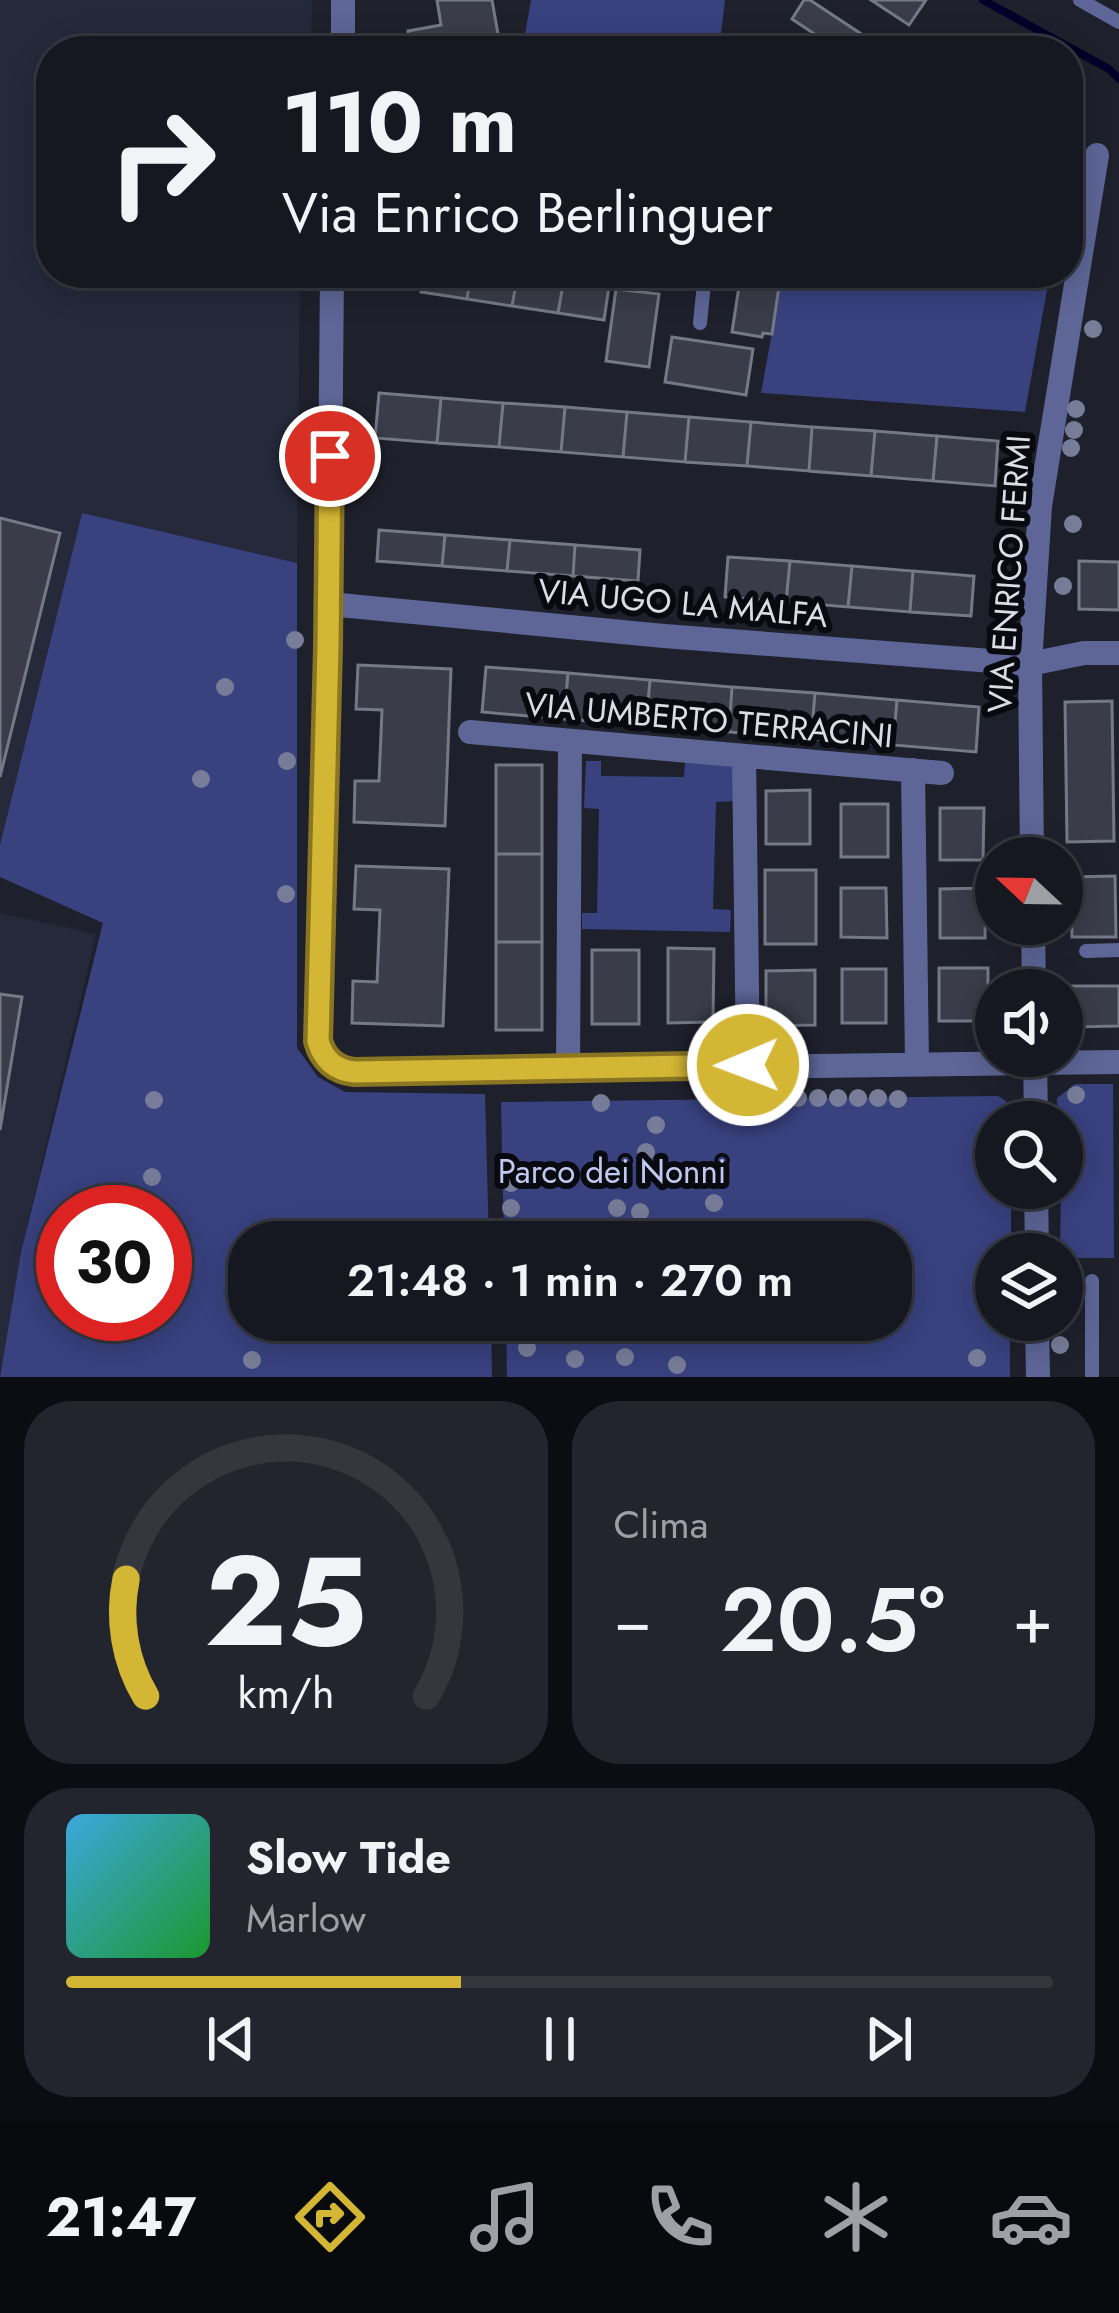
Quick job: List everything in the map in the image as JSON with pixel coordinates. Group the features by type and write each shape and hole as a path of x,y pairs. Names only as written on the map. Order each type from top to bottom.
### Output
{"street":[{"path":"343,0 343,36"},
{"name":"VIA ENRICO FERMI","path":"1083,220 1097,155"},
{"path":"332,288 319,1046 332,1064 349,1072 975,1062"},
{"name":"VIA ENRICO FERMI","path":"1033,837 1030,664 1040,506 1070,288"},
{"name":"VIA UGO LA MALFA","path":"329,604 1030,664 1084,652 1119,653"},
{"name":"VIA UMBERTO TERRACINI","path":"470,732 942,772"},
{"path":"568,1069 570,741"},
{"path":"744,756 748,1065"},
{"path":"914,770 917,1064"},
{"path":"1083,1062 1119,1063"},
{"path":"1037,1341 1038,1377"}],"lane":[{"path":"1080,0 1119,22"},
{"path":"700,322 703,288"},
{"path":"1086,951 1119,950"},
{"path":"1091,1281 1092,1377"}],"shaded area":[{"path":"0,0 312,0 311,36 36,36 36,288 300,288 297,563 82,513 0,845"},
{"path":"0,913 96,934 21,1252 0,1374"}],"green space":[{"path":"531,0 725,0 721,36 525,36"},
{"path":"780,288 1047,288 1025,412 761,393"},
{"path":"82,513 297,563 297,1048 318,1077 345,1092 485,1094 488,1221 228,1221 228,1341 491,1341 492,1377 0,1377 36,1192 36,1341 192,1341 192,1185 38,1185 103,923 0,877 0,845"},
{"path":"586,761 601,761 601,776 684,777 685,762 735,763 734,801 716,802 713,909 731,910 730,932 582,929 582,913 597,913 599,809 584,808"},
{"path":"1075,1084 1113,1084 1114,1258 1083,1258 1083,1233 1060,1233 1061,1209 1083,1209 1083,1101 1057,1098"},
{"name":"Parco dei Nonni","path":"998,1096 1006,1101 975,1101 975,1209 1011,1209 1011,1233 975,1233 975,1341 1010,1341 1010,1377 507,1377 506,1341 912,1341 912,1221 504,1221 501,1102"}],"building":[{"path":"437,0 492,0 498,36 409,36 408,31 441,25"},
{"path":"804,0 810,0 864,36 818,36 792,19"},
{"path":"871,0 926,0 909,25"},
{"path":"422,288 469,288 467,299 421,292"},
{"path":"469,288 515,288 512,306 467,299"},
{"path":"515,288 562,288 558,313 512,306"},
{"path":"562,288 609,288 604,320 558,313"},
{"path":"739,288 779,288 772,334 732,332"},
{"path":"616,289 659,294 649,367 606,361"},
{"path":"672,337 753,349 746,395 665,382"},
{"path":"379,393 441,398 437,443 375,438"},
{"path":"441,398 503,403 499,447 437,443"},
{"path":"503,403 565,407 561,452 499,447"},
{"path":"565,407 627,412 623,457 561,452"},
{"path":"627,412 689,417 685,462 623,457"},
{"path":"689,417 751,422 747,466 685,462"},
{"path":"751,422 812,427 809,471 747,466"},
{"path":"812,427 875,431 871,476 809,471"},
{"path":"875,431 937,436 933,481 871,476"},
{"path":"937,436 998,441 995,486 933,481"},
{"path":"0,518 60,533 0,777"},
{"path":"379,530 445,535 442,566 377,561"},
{"path":"445,535 510,540 507,571 442,566"},
{"path":"510,540 575,545 573,576 507,571"},
{"path":"575,545 640,550 638,581 573,576"},
{"path":"728,557 790,561 786,602 725,597"},
{"path":"790,561 852,566 848,607 786,602"},
{"path":"1079,561 1119,562 1119,610 1079,609"},
{"path":"852,566 913,571 910,612 848,607"},
{"path":"913,571 974,576 971,616 910,612"},
{"path":"358,665 451,669 445,826 354,822 355,781 379,781 382,710 356,709"},
{"path":"486,667 568,673 564,719 482,712"},
{"path":"568,673 650,680 646,725 564,719"},
{"path":"650,680 732,687 729,732 646,725"},
{"path":"732,687 815,693 811,739 729,732"},
{"path":"815,693 897,700 893,745 811,739"},
{"path":"897,700 979,707 976,752 893,745"},
{"path":"1112,701 1114,841 1067,837 1065,702"},
{"path":"496,765 542,765 542,854 496,854"},
{"path":"810,790 810,844 766,844 766,791"},
{"path":"841,804 888,804 888,857 841,857"},
{"path":"940,808 984,808 983,837 975,837 975,860 940,860"},
{"path":"496,854 542,854 542,942 496,942"},
{"path":"356,866 449,869 443,1026 352,1023 353,981 377,982 380,910 354,909"},
{"path":"765,870 816,870 816,944 765,944"},
{"path":"1115,876 1116,937 1083,937 1083,877"},
{"path":"841,888 886,888 887,938 841,937"},
{"path":"975,888 975,938 940,938 940,889"},
{"path":"496,942 542,942 542,1030 496,1030"},
{"path":"668,948 714,949 713,1022 668,1023"},
{"path":"592,950 639,950 639,1024 592,1024"},
{"path":"939,968 988,968 975,969 975,1021 939,1021"},
{"path":"842,969 886,969 886,1023 842,1023"},
{"path":"815,970 815,1025 766,1026 766,971"},
{"path":"1083,986 1119,986 1119,1026 1083,1027"},
{"path":"0,994 22,997 0,1130"}],"waterway":[{"path":"983,0 1049,36"},
{"path":"1083,55 1119,79"}],"route":[{"path":"330,456 318,1041 323,1054 336,1067 354,1072 748,1065"}]}
